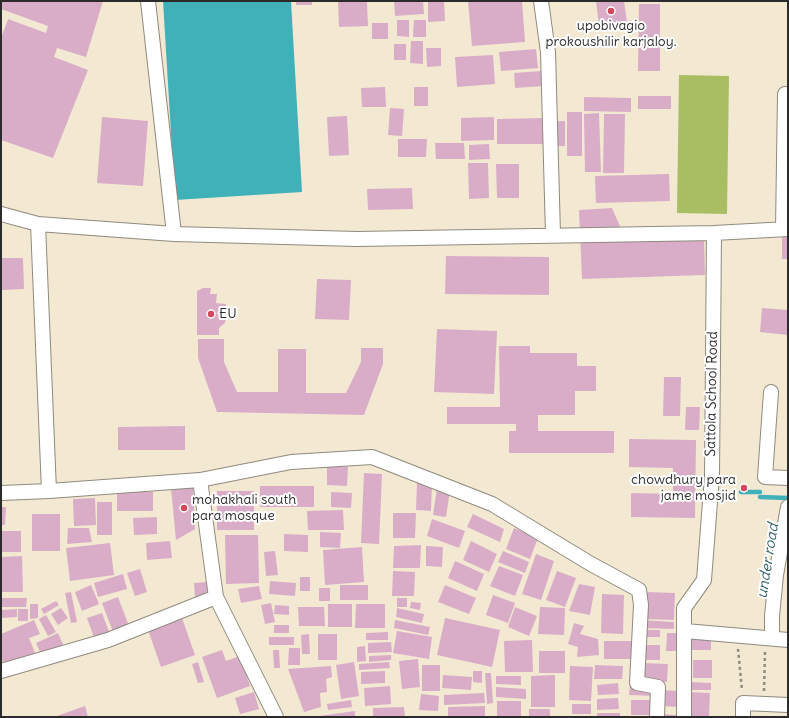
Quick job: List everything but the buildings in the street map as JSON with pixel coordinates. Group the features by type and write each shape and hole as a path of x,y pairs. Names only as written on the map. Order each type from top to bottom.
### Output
{"street":[{"path":"148,1 174,234"},
{"path":"541,1 548,52 553,235"},
{"path":"1,214 38,224 174,234 357,239 714,233 785,229 785,94 788,94"},
{"path":"38,224 49,491"},
{"name":"Sattola School Road","path":"684,717 684,608 704,580 712,476 714,233"},
{"path":"771,392 765,477 788,478"},
{"path":"1,493 200,480 291,462 372,457 492,504 591,564 640,590 641,605 637,683 658,686 657,717"},
{"path":"200,480 216,597 276,717"},
{"path":"769,638 775,583 788,507"},
{"path":"1,671 108,640 216,597"},
{"path":"685,631 788,640"},
{"path":"743,717 743,703 788,705"}],"path":[{"path":"737,635 743,703"},
{"path":"764,703 769,638"}],"green space":[{"path":"679,75 729,76 727,214 677,213"}],"water":[{"path":"163,1 291,1 302,192 175,200"}],"waterway":[{"path":"741,492 760,492"},
{"path":"760,497 788,498"}],"place":[{"name":"upobivagio prokoushilir karjaloy.","path":"611,11"},
{"name":"EU","path":"211,314"},
{"name":"chowdhury para jame mosjid","path":"744,488"},
{"name":"mohakhali south para mosque","path":"184,508"}],"water label":[{"name":"under road","path":"768,561"}]}
